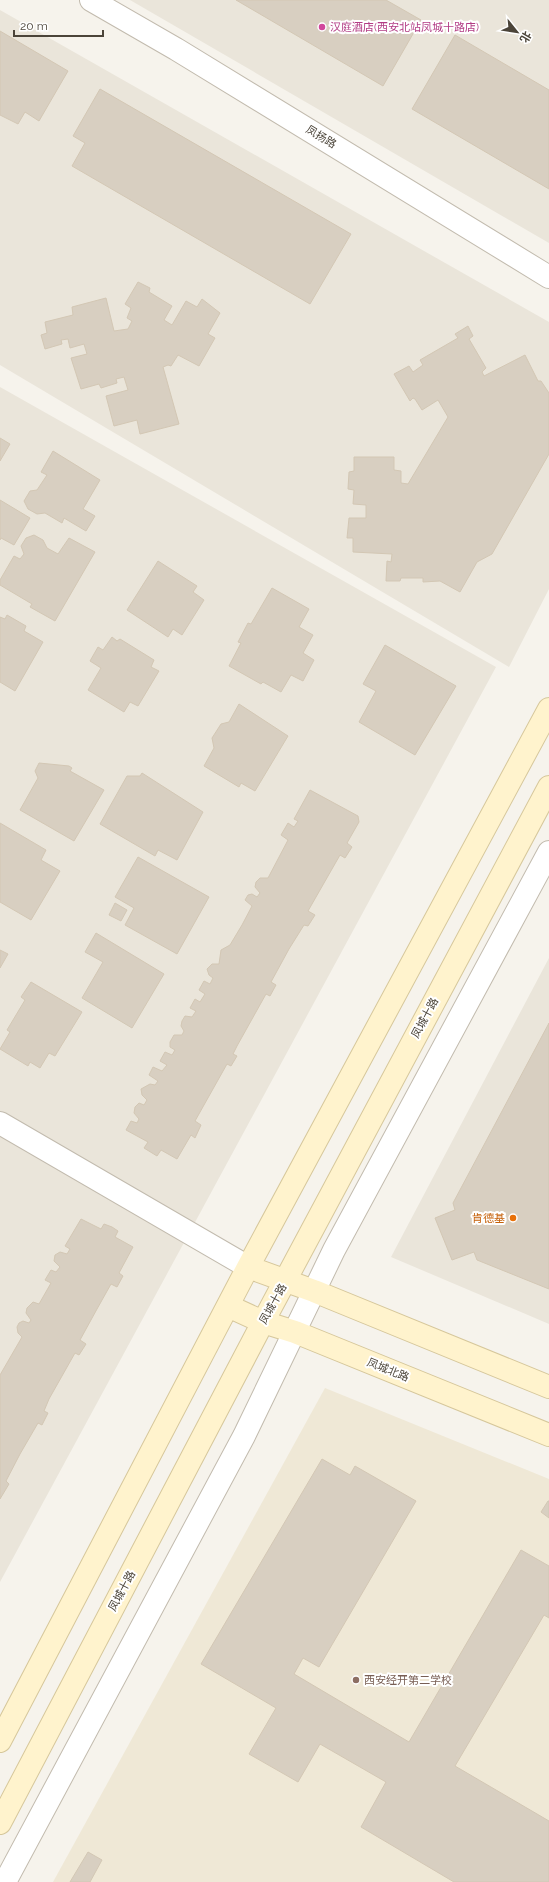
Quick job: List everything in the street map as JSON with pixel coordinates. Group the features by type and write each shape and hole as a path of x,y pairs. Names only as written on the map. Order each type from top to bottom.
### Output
{"main road":[{"path":"0,1741 248,1267 549,709"},
{"name":"凤城十路","path":"0,1823 263,1322 549,787"},
{"path":"248,1267 314,1291 549,1387"},
{"name":"凤城北路","path":"228,1306 263,1322 295,1332 549,1435"}],"street":[{"name":"凤扬路","path":"91,0 176,49 549,277"},
{"path":"5,1882 244,1436 338,1243 549,852"},
{"path":"0,1123 248,1267"}],"shaded area":[{"path":"130,0 549,0 549,243"},
{"path":"0,10 549,322 549,589 509,667 0,365"},
{"path":"0,387 496,667 0,1582"},
{"path":"549,958 549,1324 391,1257"},
{"name":"西安经开第二学校","path":"325,1388 549,1479 549,1882 53,1882"}],"building":[{"path":"236,0 386,0 421,20 383,86"},
{"path":"0,31 68,71 39,121 25,112 18,124 0,115"},
{"path":"455,35 549,90 549,189 412,109"},
{"path":"100,89 351,234 310,304 72,166 85,143 73,136"},
{"path":"138,282 150,288 149,292 172,306 164,320 172,325 186,301 197,307 202,299 220,313 208,334 215,338 199,366 178,355 171,366 168,365 163,367 179,424 140,434 137,420 114,426 106,396 128,390 124,377 116,379 117,383 101,388 99,384 81,389 71,358 87,354 84,344 70,348 68,339 61,340 62,344 45,349 41,335 47,333 45,322 73,315 72,307 106,298 114,331 128,329 132,321 127,318 131,308 125,304"},
{"path":"468,326 473,336 469,339 486,368 482,372 484,376 525,355 538,381 541,381 549,393 549,454 492,554 477,562 460,592 440,581 423,582 423,578 401,578 400,581 386,581 387,561 391,562 392,554 353,552 353,538 347,538 349,518 366,518 366,505 353,504 354,490 348,489 349,472 354,471 354,457 394,457 394,470 401,471 401,483 408,484 448,417 438,400 422,410 415,399 413,398 410,401 394,374 409,366 413,372 423,365 420,360 458,338 455,334"},
{"path":"0,438 10,444 0,461"},
{"path":"53,451 100,480 83,509 95,516 86,531 64,518 62,523 45,513 37,514 28,509 24,501 30,491 37,490 47,475 41,472"},
{"path":"0,500 30,518 14,545 1,538 0,540"},
{"path":"34,535 43,540 47,548 58,554 69,538 95,552 55,621 30,607 32,604 0,585 0,580 14,556 20,559 24,554 21,546 26,538"},
{"path":"158,561 197,586 193,592 204,600 182,635 173,629 168,637 127,610"},
{"path":"272,588 309,609 299,627 313,635 303,653 314,660 303,681 291,675 281,692 263,682 261,684 229,666 241,643 238,642 248,623 251,624"},
{"path":"7,615 26,626 24,631 43,642 15,691 0,682 0,617 5,619"},
{"path":"112,637 117,641 120,639 154,660 151,667 159,671 138,706 130,702 124,712 88,690 101,668 90,661 98,647 103,650"},
{"path":"385,645 456,686 415,755 359,722 376,691 363,684"},
{"path":"239,704 288,736 255,791 241,783 239,787 204,766 214,748 212,738 221,724 229,722"},
{"path":"39,763 69,766 72,768 70,771 104,790 74,841 20,810 38,778 35,771"},
{"path":"142,773 203,812 177,860 158,850 155,856 100,824 127,776 140,776"},
{"path":"310,790 358,816 359,822 347,843 352,847 345,858 340,855 308,911 315,915 308,926 304,925 289,949 271,982 276,985 270,996 266,994 233,1054 237,1056 231,1066 227,1064 195,1121 201,1125 195,1138 191,1135 177,1159 161,1150 157,1156 144,1148 148,1142 126,1130 131,1121 137,1123 139,1119 134,1113 135,1107 139,1103 144,1105 147,1100 142,1095 141,1089 150,1084 155,1085 158,1081 149,1075 153,1067 162,1071 167,1065 160,1061 165,1052 172,1055 175,1050 170,1047 170,1042 174,1035 182,1035 184,1031 181,1026 182,1021 185,1016 192,1017 196,1011 190,1008 195,999 200,1002 205,994 199,990 204,981 210,984 213,978 209,975 207,969 212,964 219,964 221,950 230,945 242,925 252,906 245,900 248,895 252,894 257,897 260,893 255,887 256,882 260,878 268,878 288,840 281,835 288,823 294,827 298,821 294,819"},
{"path":"0,823 46,850 41,860 60,871 31,920 0,902"},
{"path":"138,857 209,897 177,954 125,925 134,908 115,897"},
{"path":"115,903 127,910 121,921 109,915"},
{"path":"96,933 164,974 132,1028 82,998 103,962 85,952"},
{"path":"0,950 8,954 0,968"},
{"path":"31,982 82,1012 55,1056 49,1053 40,1068 30,1062 28,1066 0,1049 10,1032 7,1030 25,1000 21,997"},
{"path":"549,1023 549,1289 477,1260 474,1252 452,1260 435,1218 455,1210 453,1203"},
{"path":"81,1219 101,1229 104,1224 112,1227 118,1231 115,1237 133,1247 119,1273 123,1276 117,1287 111,1284 97,1309 80,1340 86,1344 79,1355 75,1353 49,1399 44,1411 48,1413 42,1425 38,1423 20,1454 6,1481 9,1484 0,1499 0,1375 22,1337 18,1333 17,1327 19,1323 23,1321 29,1323 31,1320 26,1313 27,1308 33,1302 39,1304 51,1283 45,1280 51,1270 56,1272 60,1267 54,1261 55,1255 60,1252 67,1254 70,1249 65,1246"},
{"path":"322,1459 350,1475 355,1466 416,1501 319,1667 303,1658 294,1674 409,1742 521,1550 549,1566 549,1618 544,1615 455,1766 549,1821 549,1882 454,1882 361,1827 386,1782 320,1744 298,1782 249,1754 276,1708 201,1664"},
{"path":"549,1501 549,1518 541,1512"},
{"path":"88,1852 102,1860 90,1882 70,1882"}],"place":[{"name":"汉庭酒店(西安北站凤城十路店)","path":"322,27"},
{"name":"肯德基","path":"513,1218"},
{"name":"西安经开第二学校","path":"356,1680"}]}
